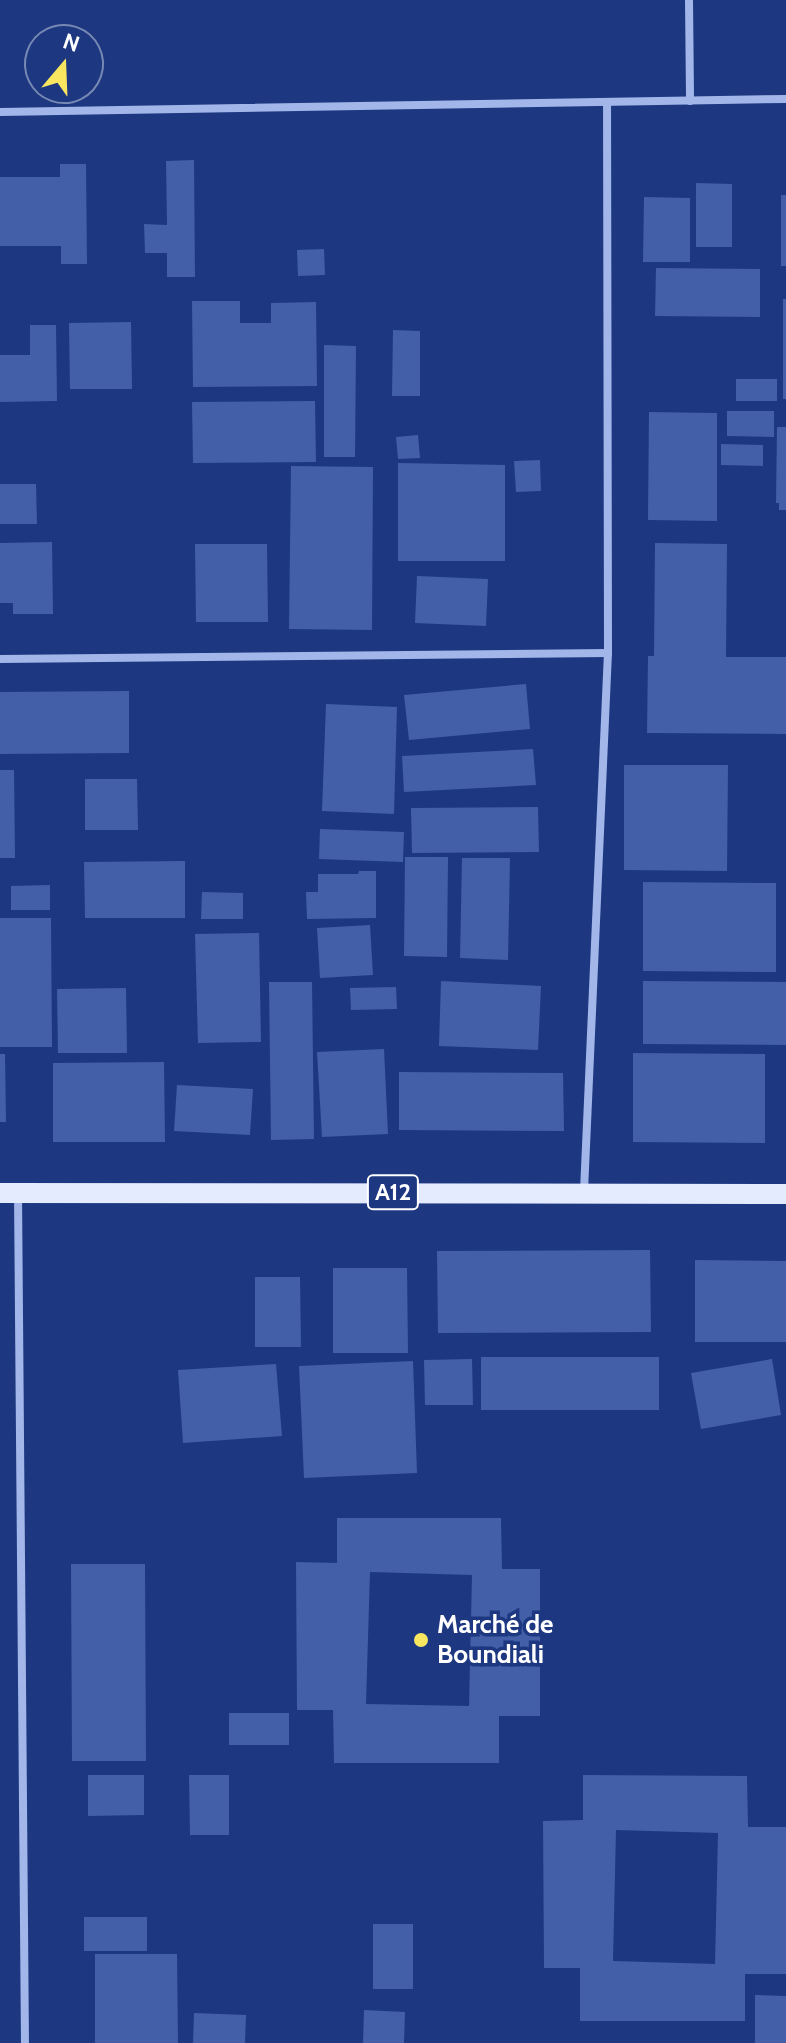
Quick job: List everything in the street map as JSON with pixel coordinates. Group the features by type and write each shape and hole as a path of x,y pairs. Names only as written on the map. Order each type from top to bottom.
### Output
{"main road":[{"name":"A12","path":"9,1193 584,1191 786,1194"}],"street":[{"path":"689,0 690,101"},
{"path":"0,112 786,99"},
{"path":"584,1191 608,653 607,103"},
{"path":"0,659 608,653"},
{"path":"9,1193 25,2043"}],"building":[{"path":"194,160 195,277 167,277 167,253 145,253 144,224 167,225 166,161"},
{"path":"60,164 86,164 87,264 61,264 61,246 0,246 0,177 60,177"},
{"path":"696,183 732,184 732,247 696,247"},
{"path":"781,195 786,195 786,266 781,266"},
{"path":"644,197 690,198 690,262 643,262"},
{"path":"324,249 325,275 298,276 297,250"},
{"path":"656,268 760,269 760,317 655,316"},
{"path":"783,299 786,299 786,399 783,399"},
{"path":"192,301 240,301 240,323 271,323 271,303 316,302 317,386 193,387"},
{"path":"131,322 132,389 70,389 69,323"},
{"path":"30,325 56,325 57,401 0,402 0,355 30,355"},
{"path":"393,330 420,331 420,396 392,396"},
{"path":"324,345 356,346 355,457 324,457"},
{"path":"736,379 777,379 777,401 736,401"},
{"path":"315,401 316,462 193,463 192,402"},
{"path":"727,411 774,411 774,437 727,436"},
{"path":"649,412 717,413 717,521 648,520"},
{"path":"777,427 786,427 786,510 779,510 779,503 776,503"},
{"path":"418,435 420,458 398,459 396,437"},
{"path":"721,444 763,445 763,466 721,465"},
{"path":"540,460 541,491 516,492 514,461"},
{"path":"398,463 505,465 505,561 398,561"},
{"path":"291,466 373,467 372,630 289,629"},
{"path":"0,484 36,484 37,524 0,524"},
{"path":"52,542 53,614 13,614 13,603 0,603 0,543"},
{"path":"655,543 727,544 726,657 786,657 786,734 647,733 648,656 654,656"},
{"path":"195,544 267,544 268,622 196,622"},
{"path":"417,576 488,579 486,626 415,623"},
{"path":"526,684 530,729 409,740 404,695"},
{"path":"129,691 129,753 0,754 0,692"},
{"path":"326,704 397,707 394,814 322,811"},
{"path":"533,749 536,785 404,792 402,756"},
{"path":"624,765 728,765 727,871 624,870"},
{"path":"0,770 14,770 15,858 0,858"},
{"path":"85,779 137,779 138,830 85,830"},
{"path":"538,807 539,852 412,853 411,808"},
{"path":"320,829 404,832 403,862 319,859"},
{"path":"405,857 448,857 447,957 404,956"},
{"path":"462,858 510,858 508,960 460,958"},
{"path":"185,861 185,918 85,918 84,862"},
{"path":"359,871 376,871 376,918 307,919 306,892 318,892 318,874 358,874"},
{"path":"643,882 776,883 776,972 643,971"},
{"path":"50,885 50,910 11,910 11,886"},
{"path":"202,892 243,893 243,919 201,919"},
{"path":"0,918 51,918 52,1047 0,1047"},
{"path":"370,925 373,975 320,978 317,928"},
{"path":"259,933 261,1042 198,1043 195,934"},
{"path":"441,981 541,986 538,1050 439,1046"},
{"path":"643,981 786,982 786,1045 643,1044"},
{"path":"269,982 312,982 314,1139 271,1140"},
{"path":"396,987 397,1009 351,1010 350,988"},
{"path":"126,988 127,1053 58,1053 57,989"},
{"path":"384,1049 388,1134 322,1137 317,1052"},
{"path":"633,1053 765,1054 765,1143 633,1142"},
{"path":"0,1054 5,1054 6,1122 0,1122"},
{"path":"164,1062 165,1142 53,1142 53,1063"},
{"path":"399,1072 563,1073 564,1131 399,1130"},
{"path":"177,1085 253,1089 250,1135 174,1131"},
{"path":"650,1250 651,1332 438,1333 437,1251"},
{"path":"695,1260 786,1261 786,1342 695,1342"},
{"path":"333,1268 407,1268 408,1353 333,1353"},
{"path":"255,1277 300,1277 301,1347 255,1347"},
{"path":"481,1357 659,1357 659,1410 481,1410"},
{"path":"472,1359 473,1405 425,1405 424,1360"},
{"path":"772,1359 781,1415 701,1429 691,1373"},
{"path":"413,1361 417,1473 304,1478 299,1366"},
{"path":"276,1364 282,1436 183,1443 178,1370"},
{"path":"337,1518 501,1518 502,1569 540,1569 540,1716 499,1716 499,1763 334,1763 333,1710 297,1710 296,1562 337,1563","holes":["370,1572 472,1575 469,1706 366,1704"]},
{"path":"71,1564 145,1564 146,1761 72,1761"},
{"path":"229,1713 289,1713 289,1745 229,1745"},
{"path":"88,1775 144,1775 144,1815 88,1816"},
{"path":"189,1775 229,1775 229,1835 190,1835"},
{"path":"583,1775 747,1776 748,1827 786,1827 786,1974 745,1974 745,2021 580,2021 580,1968 544,1968 543,1821 583,1820","holes":["616,1830 718,1833 715,1964 613,1961"]},
{"path":"84,1917 147,1917 147,1951 84,1951"},
{"path":"373,1924 413,1924 413,1989 373,1989"},
{"path":"95,1954 177,1954 178,2043 95,2043"},
{"path":"755,1995 786,1996 786,2043 755,2043"},
{"path":"364,2010 405,2012 404,2043 363,2043"},
{"path":"194,2013 246,2015 245,2043 193,2043"}],"place":[{"name":"Marché de Boundiali","path":"421,1640"}]}
